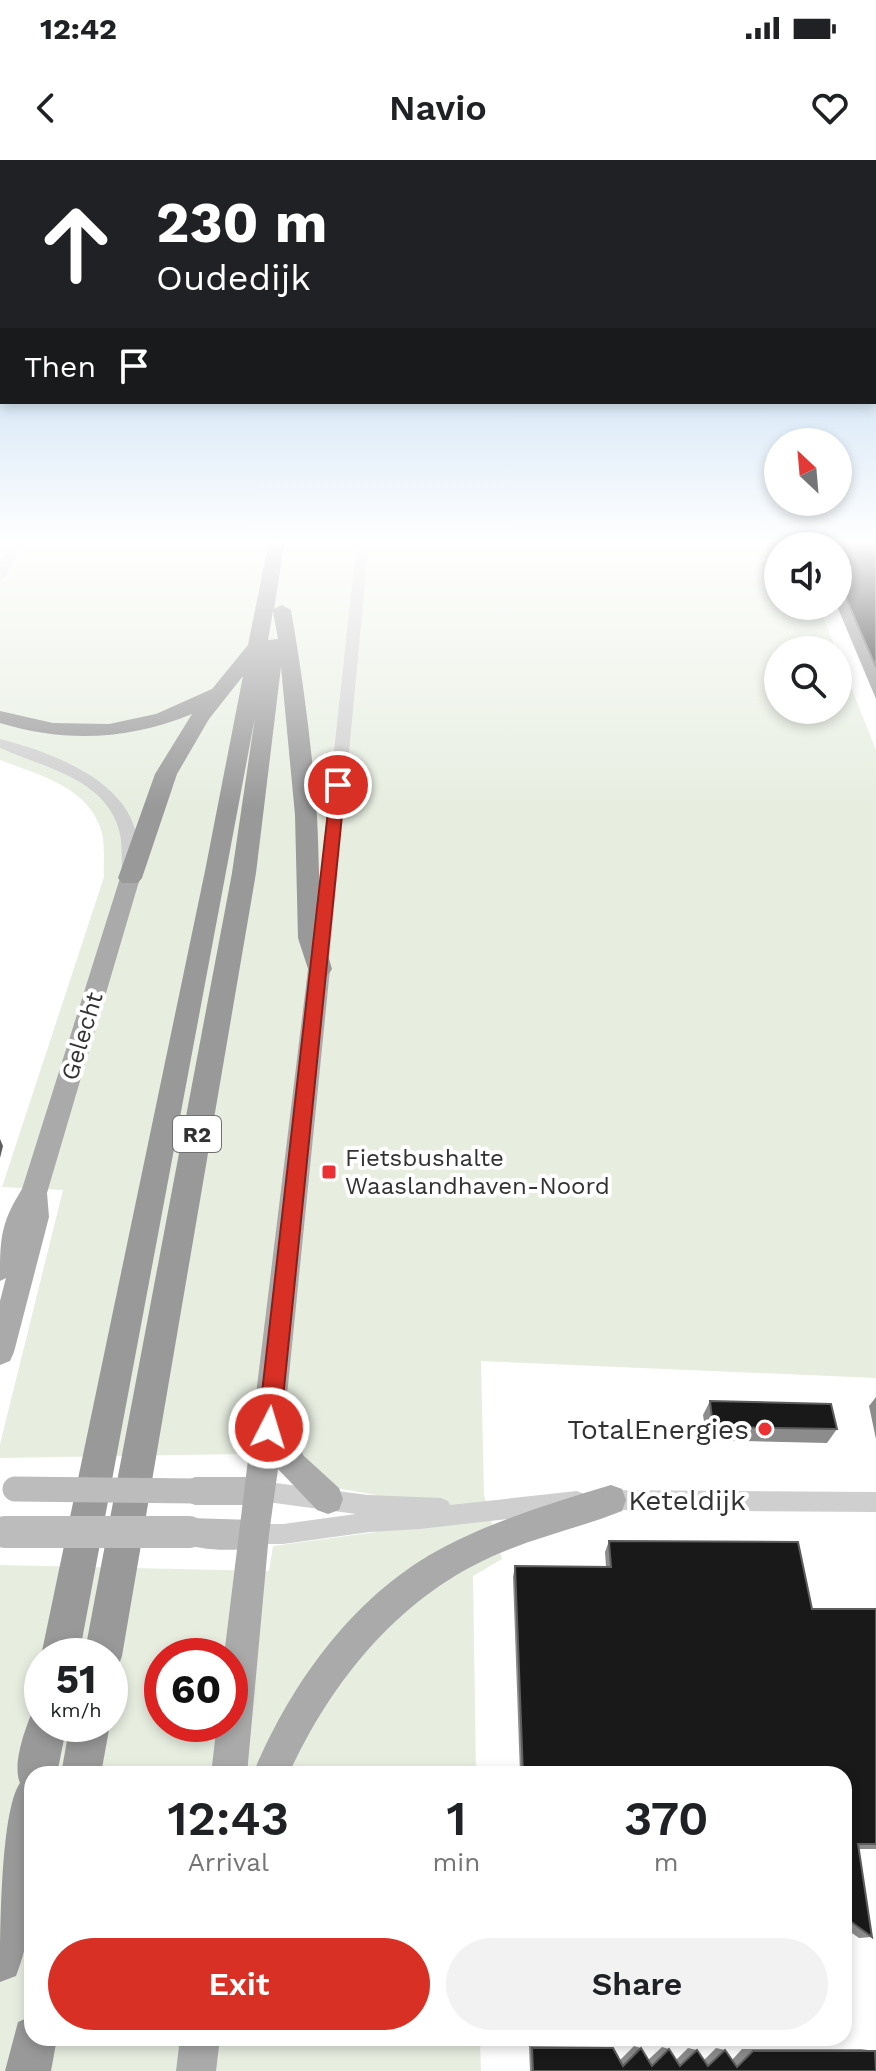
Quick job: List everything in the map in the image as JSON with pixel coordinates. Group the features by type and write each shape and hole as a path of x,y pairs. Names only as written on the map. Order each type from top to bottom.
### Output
{"highway":[{"name":"R2","path":"64,1638 217,871 259,629"},
{"name":"R2","path":"106,1638 244,873 279,629"},
{"name":"R2","path":"285,629 296,717 310,938 319,969"},
{"name":"R2","path":"130,878 166,774 219,690 256,646"},
{"name":"R2","path":"0,717 59,731 108,730 172,715 195,706 219,690"},
{"path":"39,1766 43,1742"},
{"path":"82,1766 87,1742"},
{"path":"0,1960 24,1839"},
{"path":"28,2071 33,2046"}],"main road":[{"name":"Gelecht","path":"34,1193 130,878"},
{"path":"230,1766 253,1534 269,1428 319,969"},
{"path":"0,1269 18,1217 34,1193"},
{"path":"0,1352 36,1217 34,1193"},
{"path":"269,1428 293,1466 328,1499"},
{"path":"8,1489 260,1491"},
{"path":"275,1766 297,1720 321,1681 399,1596 434,1570 477,1548 611,1500"},
{"path":"2,1532 253,1534"},
{"path":"196,2071 199,2046"}],"street":[{"path":"319,969 354,629"},
{"path":"0,743 68,770 101,789 114,803 126,825 130,878"},
{"name":"Keteldijk","path":"260,1491 411,1508 498,1509"},
{"name":"Keteldijk","path":"253,1534 283,1534 498,1509 611,1500 876,1502"}],"shaded area":[{"path":"0,629 828,629 831,636 764,636 764,724 852,724 852,689 876,750 876,1378 481,1361 484,1495 502,1559 473,1576 476,1766 24,1766 24,2046 480,2046 481,2071 0,2071 0,1565 269,1571 273,1546 376,1532 376,1495 331,1487 302,1453 0,1458 0,1444 63,1190 2,1187 104,877 104,845 100,827 84,801 58,783 0,760"}],"building":[{"path":"859,629 876,629 876,667"},
{"path":"710,1401 831,1404 837,1429 713,1427"},
{"path":"609,1541 798,1542 812,1609 876,1609 876,1844 858,1844 872,1937 852,1922 852,1766 523,1766 515,1566 611,1567"},
{"path":"532,2048 613,2048 623,2066 641,2048 652,2066 669,2049 680,2066 697,2050 708,2066 725,2050 737,2067 753,2051 875,2051 876,2071 533,2071"}],"place":[{"name":"Fietsbushalte Waaslandhaven-Noord","path":"329,1172"},
{"name":"TotalEnergies","path":"765,1429"}],"route":[{"path":"269,1428 338,785"}]}
